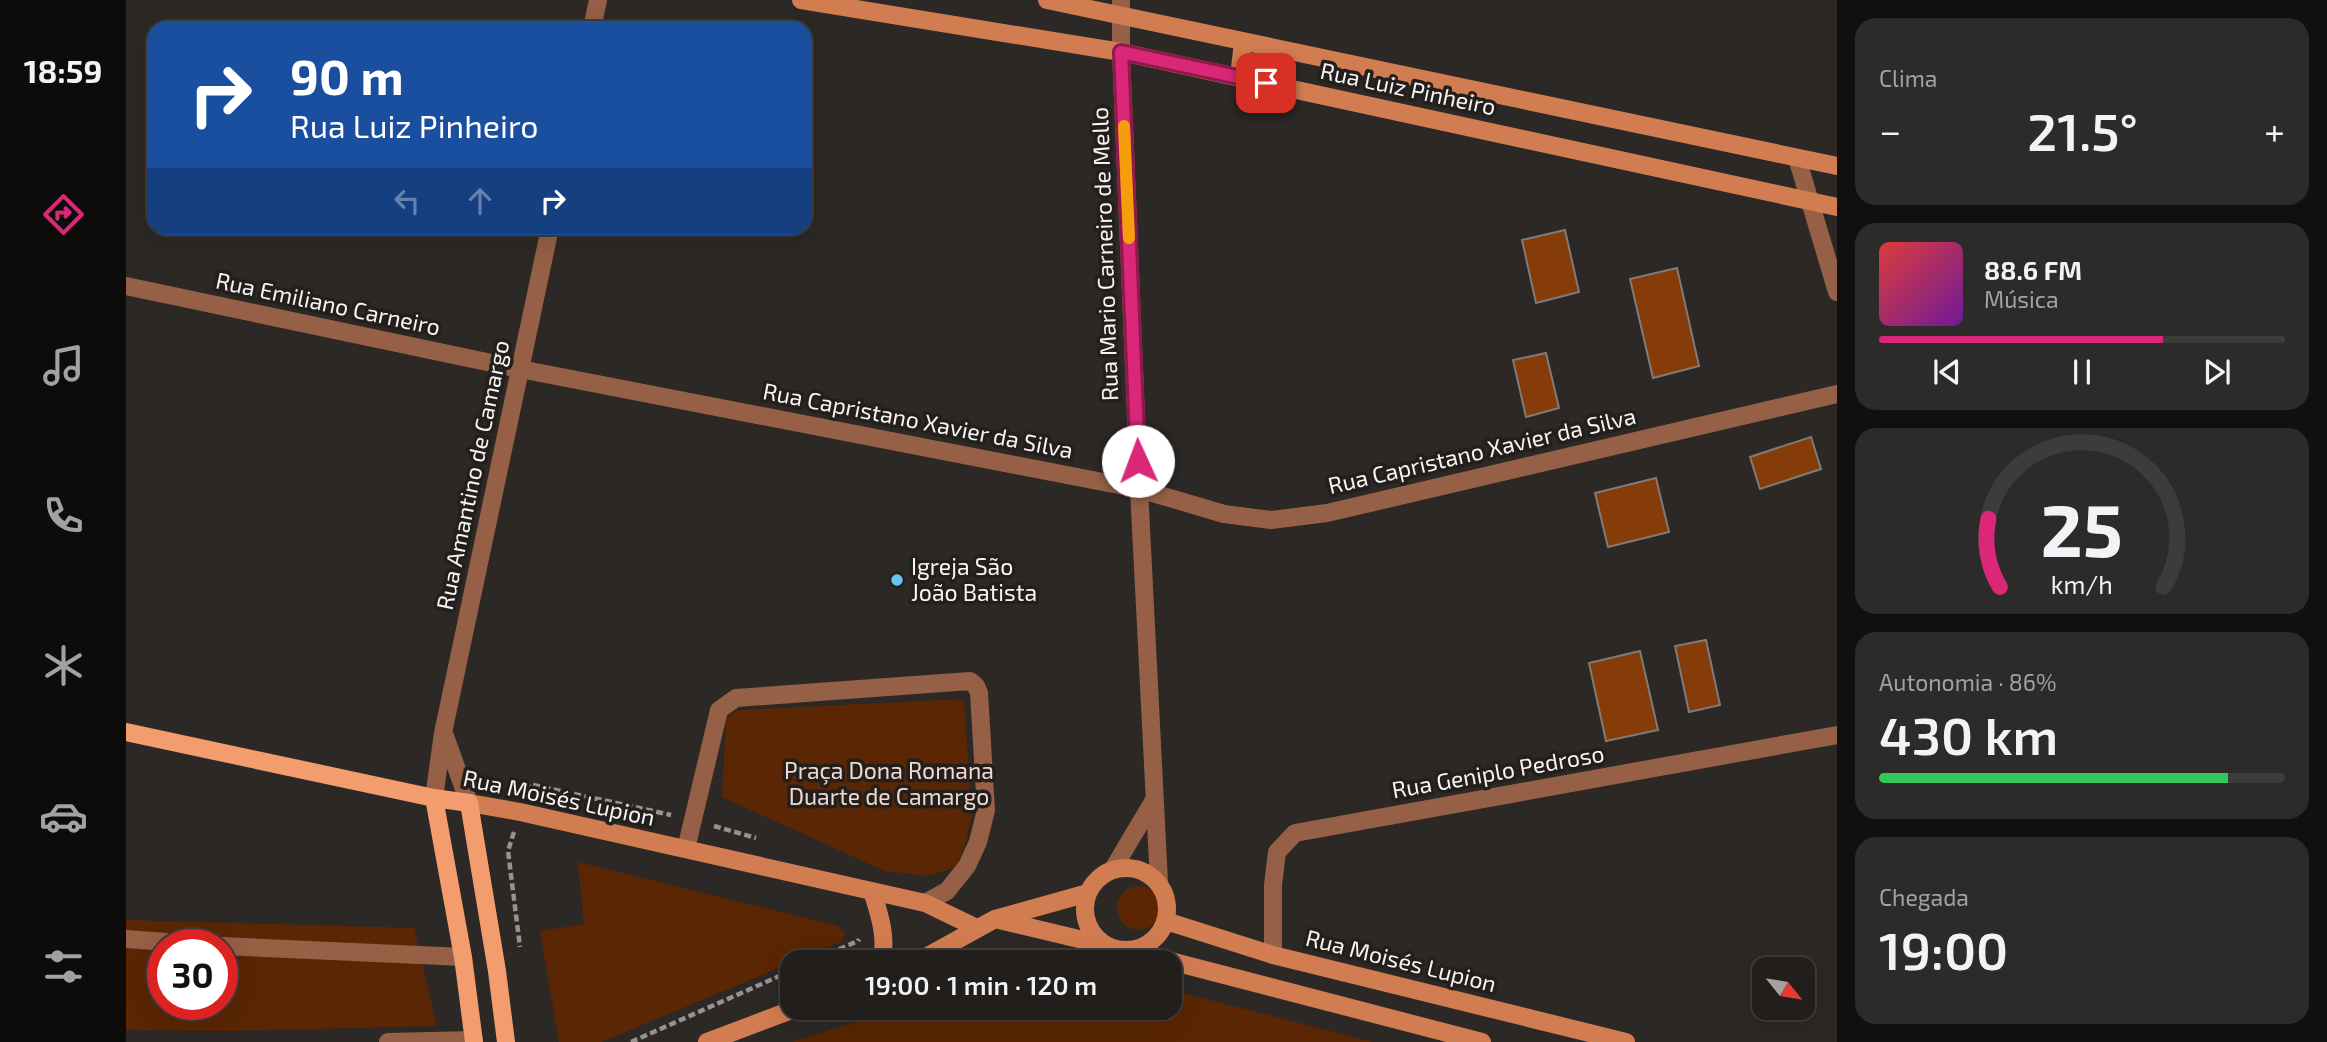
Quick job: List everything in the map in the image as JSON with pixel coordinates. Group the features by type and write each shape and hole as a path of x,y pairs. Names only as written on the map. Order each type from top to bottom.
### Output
{"main road":[{"name":"Rua Moisés Lupion","path":"126,733 469,803"},
{"path":"434,798 463,957 474,1041"},
{"path":"469,803 506,1042"},
{"path":"465,975 497,971"}],"street":[{"path":"594,21 598,0"},
{"name":"Rua Luiz Pinheiro","path":"802,0 1121,52 1837,207"},
{"name":"Rua Luiz Pinheiro","path":"1047,0 1121,8 1243,42 1837,166"},
{"name":"Rua Mario Carneiro de Mello","path":"1121,8 1139,489 1159,882"},
{"path":"1239,78 1243,42"},
{"path":"1797,158 1837,292"},
{"name":"Rua Amantino de Camargo","path":"434,798 443,733 549,235"},
{"name":"Rua Emiliano Carneiro","path":"126,286 520,369"},
{"name":"Rua Capristano Xavier da Silva","path":"520,369 1139,489 1224,514 1270,520 1327,513 1837,394"},
{"path":"686,849 719,710 736,698 971,681 979,692 986,810 978,842 967,866 947,891 925,903"},
{"path":"443,733 469,803"},
{"name":"Rua Geniplo Pedroso","path":"1273,955 1273,885 1277,852 1295,833 1837,735"},
{"path":"1113,869 1154,800"},
{"name":"Rua Moisés Lupion","path":"469,803 520,812 925,903 977,928"},
{"path":"995,919 1105,945 1128,950 1144,946 1158,936 1166,921 1167,904 1159,882 1140,869 1128,866 1113,869 1099,876 1088,893 1084,904 1085,920 1092,934 1105,945"},
{"path":"872,891 881,923 883,950"},
{"path":"938,950 995,919 1088,893"},
{"name":"Rua Moisés Lupion","path":"1166,921 1273,955 1626,1042"},
{"path":"126,939 147,941"},
{"path":"238,947 463,957"},
{"path":"1182,964 1482,1042"},
{"path":"707,1042 780,1014"},
{"path":"388,1042 474,1041"}],"path":[{"path":"837,950 858,941"},
{"path":"631,1042 780,976"}],"green space":[{"name":"Praça Dona Romana Duarte de Camargo","path":"964,699 972,814 965,845 955,868 927,876 885,871 722,797 726,718 737,710"},
{"path":"578,862 838,926 845,933 841,942 822,950 780,950 780,968 602,1042 559,1042 540,931 584,924"},
{"path":"1139,886 1155,892 1161,908 1155,924 1139,930 1123,924 1117,908 1123,892"},
{"path":"126,920 414,928 437,1026 228,1031 126,1030"},
{"path":"1182,993 1373,1042 792,1042 863,1020 1182,1020"}],"building":[{"path":"1565,230 1579,292 1536,303 1522,240"},
{"path":"1677,268 1699,366 1653,378 1630,279"},
{"path":"1546,353 1559,408 1526,417 1513,360"},
{"path":"1811,437 1821,469 1760,489 1750,457"},
{"path":"1656,478 1669,532 1608,547 1595,493"},
{"path":"1706,640 1720,705 1689,712 1675,646"},
{"path":"1640,651 1658,730 1606,741 1589,663"}],"slow traffic":[{"path":"1124,126 1129,238"}],"place":[{"name":"Igreja São João Batista","path":"897,580"}],"route":[{"path":"1138,461 1121,52 1266,83"}]}
